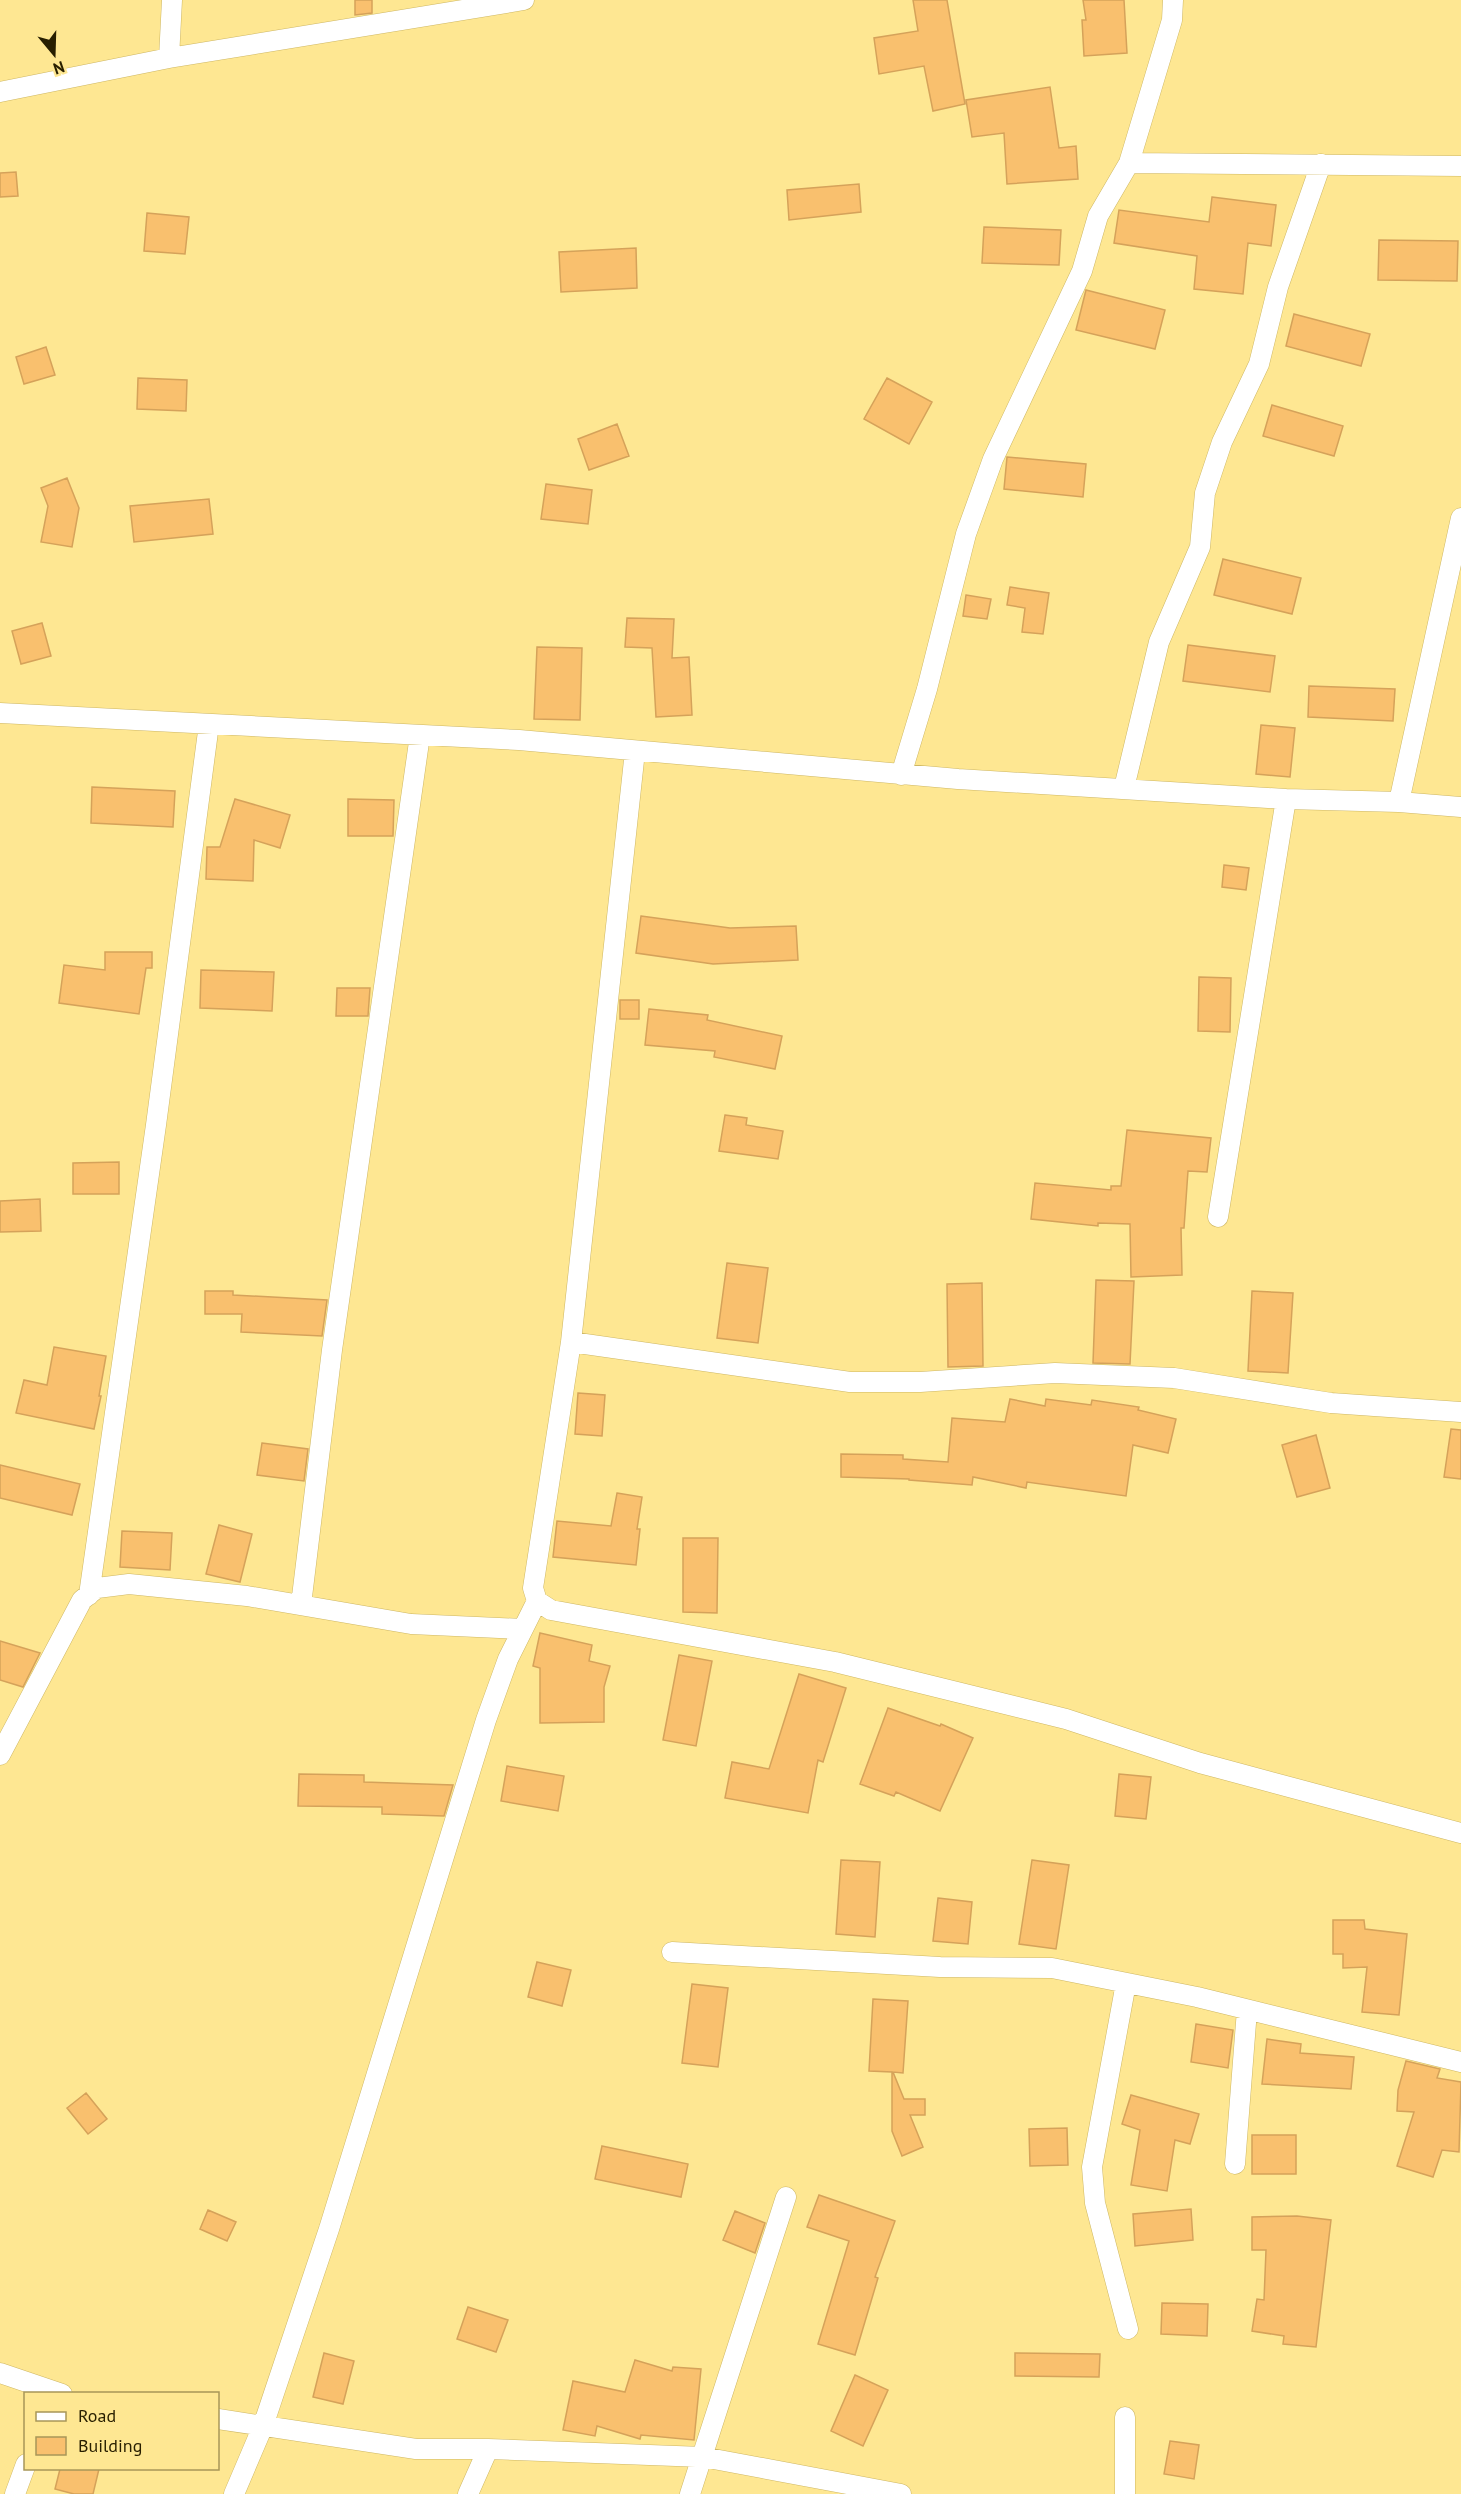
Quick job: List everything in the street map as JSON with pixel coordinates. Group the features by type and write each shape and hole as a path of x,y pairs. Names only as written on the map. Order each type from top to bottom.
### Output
{"street":[{"path":"169,58 172,0"},
{"path":"0,92 169,58 524,0"},
{"path":"901,774 927,689 966,534 993,459 1082,271 1098,216 1129,163 1172,20 1173,0"},
{"path":"1129,163 1461,166"},
{"path":"1124,788 1159,642 1200,547 1204,493 1222,442 1259,364 1278,287 1321,164"},
{"path":"1399,802 1461,518"},
{"path":"0,713 519,740 901,774 1286,799 1399,802 1461,807"},
{"path":"89,1595 156,1125 209,724"},
{"path":"301,1605 332,1350 420,735"},
{"path":"635,751 571,1342 533,1588 537,1601 551,1610 835,1662 1066,1719 1200,1763 1461,1833"},
{"path":"1218,1216 1286,799"},
{"path":"571,1342 850,1382 920,1382 1055,1373 1174,1378 1331,1403 1461,1412"},
{"path":"0,1755 82,1600 97,1588 129,1584 247,1596 411,1624 523,1629"},
{"path":"234,2494 262,2426 329,2229 486,1720 508,1659 537,1601"},
{"path":"672,1952 940,1967 1052,1968 1197,1997 1461,2062"},
{"path":"1126,1983 1092,2167 1095,2203 1128,2329"},
{"path":"1235,2164 1248,2010"},
{"path":"690,2494 786,2198"},
{"path":"0,2373 54,2392"},
{"path":"1125,2417 1125,2494"},
{"path":"219,2420 416,2449 488,2449 703,2457 901,2494"},
{"path":"468,2494 488,2449"},
{"path":"15,2494 24,2469"}],"building":[{"path":"355,0 372,0 372,13 355,15"},
{"path":"913,0 947,0 965,104 933,111 924,66 879,74 874,38 918,31"},
{"path":"1083,0 1124,0 1127,53 1084,56 1082,20 1086,20"},
{"path":"1050,87 1059,148 1076,146 1078,179 1007,184 1004,133 972,137 966,100"},
{"path":"16,172 18,196 0,197 0,173"},
{"path":"859,184 861,212 789,220 787,190"},
{"path":"1212,197 1276,205 1271,246 1248,243 1243,294 1194,289 1197,256 1114,243 1119,210 1209,222"},
{"path":"147,213 189,217 185,254 144,251"},
{"path":"984,227 1061,230 1059,265 982,263"},
{"path":"1379,240 1458,241 1457,281 1378,280"},
{"path":"636,248 637,288 561,292 559,252"},
{"path":"1086,290 1165,310 1155,349 1076,330"},
{"path":"1294,314 1370,334 1361,366 1286,346"},
{"path":"46,347 55,375 24,384 16,357"},
{"path":"138,378 187,380 186,411 137,409"},
{"path":"887,378 932,402 909,444 864,419"},
{"path":"1272,405 1343,426 1334,456 1263,436"},
{"path":"617,424 629,456 589,470 578,439"},
{"path":"1007,457 1086,464 1083,497 1004,489"},
{"path":"67,478 79,508 72,547 41,542 48,506 41,488"},
{"path":"546,484 592,490 588,524 541,519"},
{"path":"209,499 213,534 134,542 130,506"},
{"path":"1223,559 1301,578 1292,614 1214,595"},
{"path":"1010,587 1049,593 1043,634 1022,632 1025,608 1007,605"},
{"path":"966,595 991,599 987,619 963,616"},
{"path":"627,618 674,619 672,658 689,657 692,715 656,717 652,648 625,647"},
{"path":"42,623 51,656 21,664 12,631"},
{"path":"1188,645 1275,656 1270,692 1183,681"},
{"path":"537,647 582,648 580,720 534,719"},
{"path":"1309,686 1395,689 1393,721 1308,717"},
{"path":"1261,725 1295,728 1290,777 1256,774"},
{"path":"92,787 175,791 173,827 91,823"},
{"path":"235,799 290,815 280,848 254,840 253,881 206,879 207,847 220,847"},
{"path":"348,799 394,800 393,836 348,836"},
{"path":"1224,865 1249,868 1246,890 1222,887"},
{"path":"641,916 730,928 796,926 798,960 713,964 636,953"},
{"path":"105,952 152,952 152,968 146,968 139,1014 59,1003 64,965 105,970"},
{"path":"201,970 274,972 272,1011 200,1008"},
{"path":"1199,977 1231,978 1230,1032 1198,1031"},
{"path":"337,988 370,988 368,1016 336,1016"},
{"path":"620,1000 639,1000 639,1019 620,1019"},
{"path":"649,1009 708,1015 707,1020 782,1036 775,1069 714,1057 715,1051 645,1045"},
{"path":"725,1115 747,1118 746,1125 783,1131 778,1159 719,1151"},
{"path":"1127,1130 1211,1138 1207,1172 1188,1171 1184,1228 1181,1228 1182,1275 1131,1277 1130,1224 1098,1223 1098,1226 1031,1219 1035,1183 1111,1190 1111,1186 1121,1186"},
{"path":"119,1162 119,1194 73,1194 73,1163"},
{"path":"40,1199 41,1231 0,1232 0,1201"},
{"path":"727,1263 768,1268 758,1343 717,1338"},
{"path":"1096,1280 1134,1281 1130,1364 1093,1363"},
{"path":"982,1283 983,1366 948,1367 947,1284"},
{"path":"205,1291 233,1291 233,1295 327,1300 322,1336 241,1332 242,1314 205,1314"},
{"path":"1252,1291 1293,1293 1288,1373 1248,1371"},
{"path":"54,1347 106,1356 94,1429 16,1413 24,1380 47,1385"},
{"path":"578,1393 605,1395 602,1436 575,1434"},
{"path":"1010,1399 1045,1406 1046,1399 1091,1405 1092,1400 1139,1407 1138,1410 1176,1419 1168,1453 1133,1445 1126,1496 1027,1482 1026,1488 973,1477 972,1485 909,1479 841,1477 841,1454 903,1455 903,1459 948,1462 952,1418 1005,1422"},
{"path":"1451,1429 1461,1430 1461,1479 1444,1477"},
{"path":"1316,1435 1330,1488 1297,1497 1282,1445"},
{"path":"262,1443 308,1449 304,1481 257,1475"},
{"path":"0,1465 80,1484 72,1515 0,1498"},
{"path":"617,1493 642,1497 637,1529 640,1529 636,1565 553,1557 557,1521 611,1526"},
{"path":"219,1525 252,1534 240,1582 206,1574"},
{"path":"122,1531 172,1533 170,1570 120,1567"},
{"path":"683,1538 718,1538 717,1613 683,1612"},
{"path":"540,1633 592,1645 589,1661 610,1666 604,1687 604,1722 540,1723 540,1668 533,1666"},
{"path":"0,1641 40,1653 23,1687 0,1680"},
{"path":"679,1655 712,1661 696,1746 663,1740"},
{"path":"799,1674 846,1688 823,1762 818,1760 808,1813 725,1798 732,1762 769,1769"},
{"path":"888,1708 940,1726 941,1724 973,1738 940,1811 896,1792 894,1796 860,1784"},
{"path":"507,1766 564,1776 558,1811 501,1801"},
{"path":"299,1774 364,1775 364,1782 453,1785 444,1816 382,1814 382,1807 298,1806"},
{"path":"1119,1774 1151,1777 1146,1819 1115,1816"},
{"path":"841,1860 880,1862 875,1937 836,1934"},
{"path":"1032,1860 1069,1865 1056,1949 1019,1944"},
{"path":"938,1898 972,1902 968,1944 933,1941"},
{"path":"1333,1920 1364,1920 1365,1929 1407,1934 1399,2015 1362,2012 1367,1967 1343,1968 1343,1954 1333,1954"},
{"path":"537,1962 571,1970 562,2006 528,1997"},
{"path":"692,1984 728,1988 718,2067 682,2063"},
{"path":"873,1999 908,2001 903,2073 893,2072 904,2099 925,2099 925,2115 910,2115 923,2147 902,2156 892,2131 892,2072 869,2071"},
{"path":"1196,2024 1233,2030 1228,2068 1191,2062"},
{"path":"1267,2039 1301,2044 1300,2053 1354,2057 1351,2089 1262,2084"},
{"path":"1406,2061 1440,2069 1437,2078 1461,2082 1459,2152 1442,2150 1433,2177 1397,2166 1414,2112 1397,2111 1398,2090"},
{"path":"86,2093 107,2119 88,2134 67,2108"},
{"path":"1131,2095 1199,2114 1190,2144 1175,2140 1167,2191 1131,2185 1140,2130 1122,2124"},
{"path":"1067,2128 1068,2165 1030,2166 1029,2129"},
{"path":"1252,2135 1296,2135 1296,2174 1252,2174"},
{"path":"602,2146 688,2164 681,2197 595,2179"},
{"path":"819,2195 895,2221 875,2277 878,2278 855,2355 818,2344 849,2241 807,2227"},
{"path":"1191,2209 1193,2240 1135,2246 1133,2214"},
{"path":"208,2210 236,2222 227,2241 200,2229"},
{"path":"735,2211 765,2223 755,2253 723,2240"},
{"path":"1297,2216 1331,2220 1316,2347 1283,2344 1284,2336 1252,2331 1257,2299 1264,2300 1266,2250 1252,2250 1252,2217"},
{"path":"1162,2303 1208,2304 1207,2336 1161,2334"},
{"path":"468,2307 508,2320 496,2352 457,2339"},
{"path":"324,2353 354,2361 343,2404 313,2397"},
{"path":"1015,2353 1100,2354 1099,2377 1015,2376"},
{"path":"635,2360 672,2371 673,2367 701,2369 694,2440 641,2435 640,2439 597,2426 595,2436 563,2430 573,2381 625,2392"},
{"path":"855,2375 888,2390 863,2446 831,2431"},
{"path":"1170,2441 1199,2445 1194,2479 1164,2474"},
{"path":"60,2470 99,2470 93,2494 74,2494 55,2489"}]}
